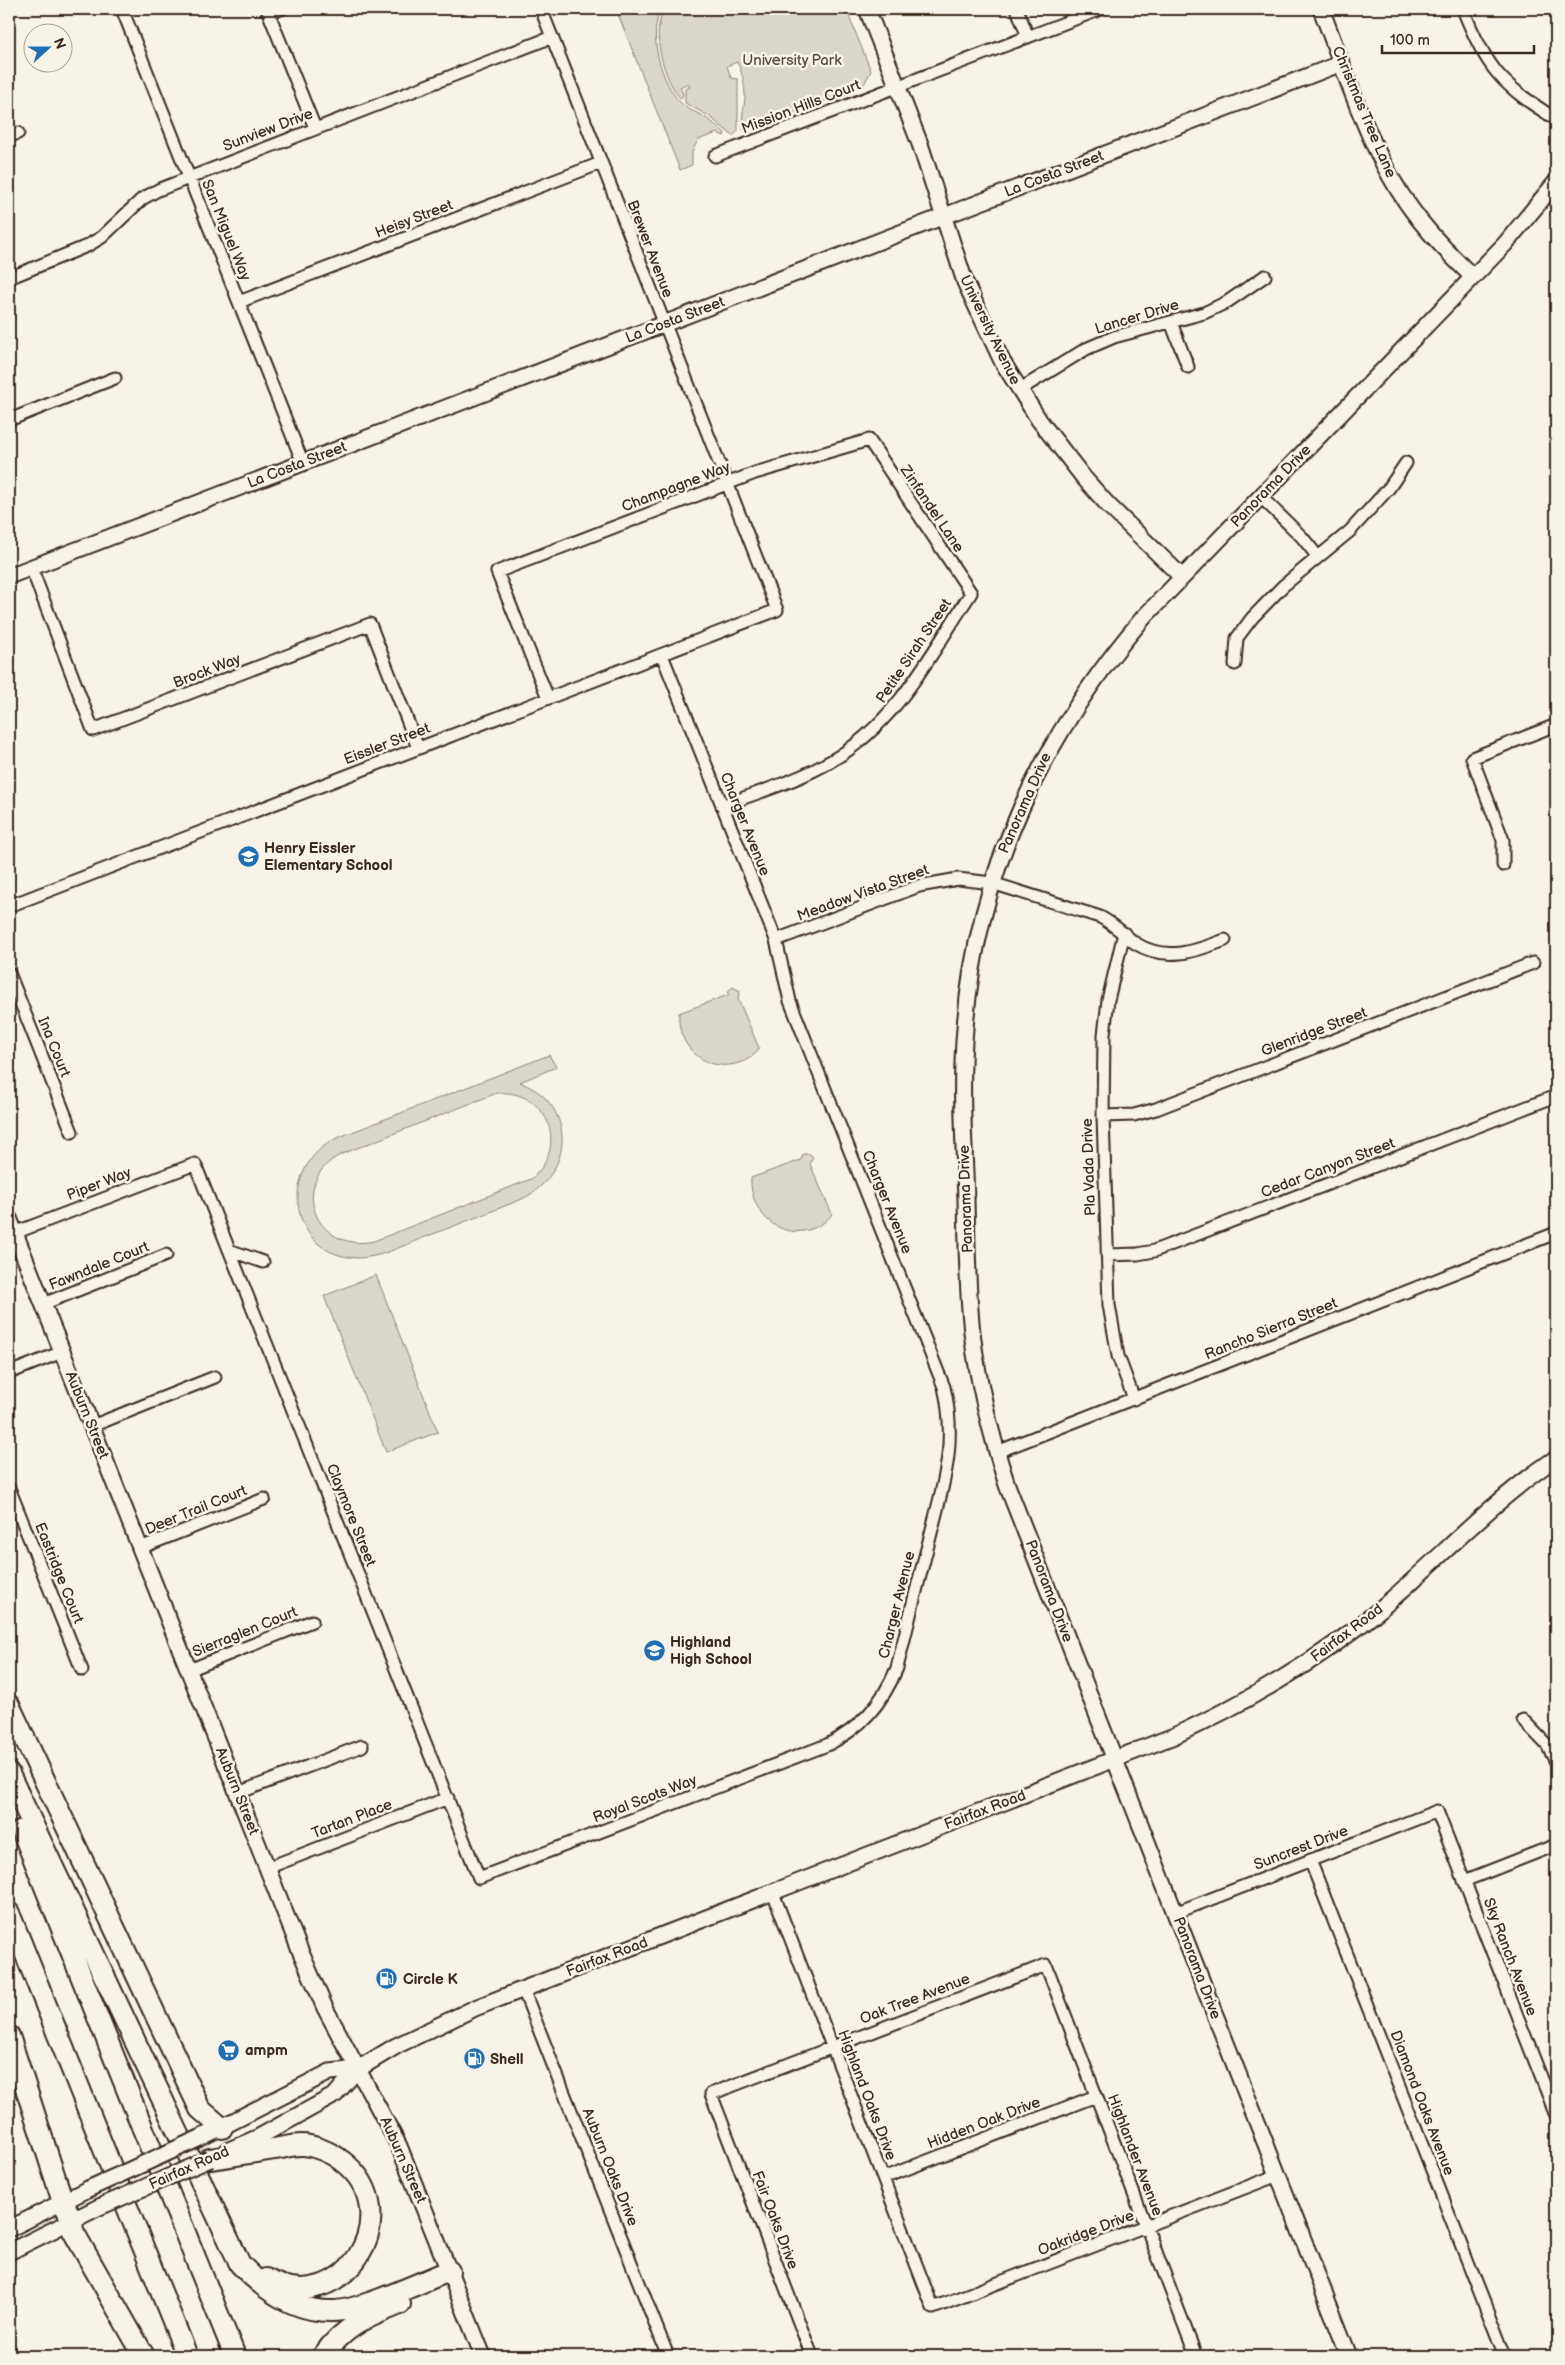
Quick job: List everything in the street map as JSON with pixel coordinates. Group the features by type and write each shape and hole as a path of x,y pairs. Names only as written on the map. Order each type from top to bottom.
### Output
{"highway":[{"path":"9,1705 200,2109 222,2128"},
{"path":"9,1774 227,2239 240,2264 253,2279 292,2304 314,2310 334,2311 358,2306 451,2277"},
{"path":"9,1798 235,2356"},
{"path":"9,1913 188,2356"},
{"path":"9,2036 63,2202 72,2220 73,2232 144,2356"},
{"path":"210,2159 302,2144 332,2154 352,2168 363,2186 370,2205 371,2227 359,2256 354,2264 339,2277 320,2286 307,2289 286,2287 268,2280 253,2269 227,2239"},
{"path":"323,2356 335,2339 352,2326 451,2277"}],"street":[{"name":"San Miguel Way","path":"122,9 303,463"},
{"path":"281,9 268,11 315,128"},
{"name":"Brewer Avenue","path":"542,9 663,324 777,610"},
{"name":"University Avenue","path":"867,9 920,144 943,217 976,308 1019,390 1060,449 1084,478 1108,505 1182,577"},
{"path":"1017,9 1028,37"},
{"name":"Mission Hills Court","path":"715,156 1101,9"},
{"name":"Christmas Tree Lane","path":"1321,9 1375,146 1398,189 1426,229 1473,277"},
{"path":"1463,9 1476,43 1494,71 1520,97 1556,119"},
{"name":"Sunview Drive","path":"9,278 87,246 102,237 142,199 158,190 552,37"},
{"name":"La Costa Street","path":"9,576 1342,63"},
{"name":"Heisy Street","path":"239,302 601,163"},
{"name":"Panorama Drive","path":"1349,2356 997,1452 978,1370 969,1298 963,1063 969,990 981,927 992,883 1019,811 1062,727 1097,674 1120,645 1182,577 1530,216 1556,182"},
{"name":"Lancer Drive","path":"1019,390 1104,340 1204,313 1227,302 1265,276"},
{"path":"1171,322 1188,367"},
{"path":"9,420 115,378"},
{"name":"Champagne Way","path":"548,698 497,572 755,473 869,440"},
{"name":"Zinfandel Lane","path":"869,440 971,594"},
{"path":"1235,664 1237,638 1252,618 1283,586 1370,510 1406,463"},
{"path":"1260,496 1302,537 1318,557"},
{"name":"Brock Way","path":"31,568 93,730 370,624 418,748"},
{"name":"Petite Sirah Street","path":"722,806 810,772 845,752 871,733 903,696 971,594"},
{"name":"Eissler Street","path":"9,906 777,610"},
{"name":"Charger Avenue","path":"662,654 776,940 790,1001 944,1387 951,1428 948,1464 897,1668 890,1684 869,1715 856,1727 822,1747"},
{"path":"1503,865 1503,840 1472,758 1556,725"},
{"name":"Meadow Vista Street","path":"776,940 919,886 958,880 992,883 1100,917 1145,948 1172,955 1197,951 1225,940"},
{"name":"Pla Vada Drive","path":"1124,933 1110,992 1104,1035 1103,1116 1107,1255 1112,1328 1118,1356 1134,1399"},
{"name":"Glenridge Street","path":"1103,1116 1134,1115 1156,1109 1533,963"},
{"name":"Ina Court","path":"9,973 72,1132"},
{"name":"Cedar Canyon Street","path":"1107,1255 1138,1254 1154,1251 1556,1096"},
{"name":"Piper Way","path":"12,1234 195,1164"},
{"name":"Claymore Street","path":"195,1164 479,1878"},
{"name":"Auburn Street","path":"9,1218 12,1234 43,1304 322,2002 399,2146 483,2356"},
{"name":"Rancho Sierra Street","path":"997,1452 1556,1232"},
{"path":"229,1250 263,1262"},
{"name":"Fawndale Court","path":"43,1304 166,1256"},
{"path":"9,1373 62,1352"},
{"path":"92,1426 215,1377"},
{"name":"Fairfax Road","path":"9,2252 98,2208 257,2138 335,2095 358,2069 435,2026 523,1989 1115,1759 1212,1718 1249,1699 1324,1652 1392,1599 1490,1508 1556,1458"},
{"name":"Eastridge Court","path":"9,1488 82,1670"},
{"name":"Deer Trail Court","path":"140,1548 264,1499"},
{"name":"Sierraglen Court","path":"189,1670 312,1621"},
{"path":"1523,1720 1546,1745 1556,1762"},
{"path":"238,1793 362,1746"},
{"name":"Royal Scots Way","path":"479,1878 822,1747"},
{"name":"Tartan Place","path":"267,1868 448,1798"},
{"name":"Suncrest Drive","path":"1175,1913 1437,1811"},
{"name":"Sky Ranch Avenue","path":"1437,1811 1556,2114"},
{"path":"1464,1881 1556,1845"},
{"name":"Diamond Oaks Avenue","path":"1310,1860 1505,2356"},
{"name":"Highland Oaks Drive","path":"773,1893 933,2308"},
{"name":"Oak Tree Avenue","path":"711,2094 1046,1965"},
{"name":"Highlander Avenue","path":"1046,1965 1196,2356"},
{"name":"Auburn Oaks Drive","path":"523,1989 668,2356"},
{"name":"Fairfax Road","path":"9,2228 88,2189 222,2128 330,2072 358,2069"},
{"name":"Fair Oaks Drive","path":"711,2094 812,2356"},
{"name":"Hidden Oak Drive","path":"883,2178 1096,2096"},
{"name":"Oakridge Drive","path":"933,2308 1278,2175"}],"green space":[{"path":"616,9 662,9 657,19 656,44 658,57 667,83 673,94 682,104 706,118 725,133 724,136 717,133 698,140 692,152 692,165 680,170"},
{"name":"University Park","path":"666,9 672,12 682,9 846,9 871,71 863,86 744,131 742,119 745,93 742,75 737,62 727,66 731,78 738,79 738,131 733,136 709,116 685,103 685,89 690,87 688,83 680,87 683,94 681,99 669,81 661,55 658,29"},
{"path":"733,987 740,991 738,999 759,1048 756,1053 742,1062 717,1065 696,1055 688,1047 679,1025 679,1013 728,995 729,990"},
{"path":"549,1055 556,1067 520,1082 537,1091 546,1099 555,1112 561,1126 562,1141 560,1155 546,1181 522,1199 382,1254 358,1258 335,1254 317,1243 305,1227 299,1208 299,1189 305,1169 318,1152 337,1138","holes":["497,1093 515,1094 529,1100 540,1110 548,1123 551,1137 549,1152 543,1166 531,1179 374,1241 353,1242 336,1237 323,1226 315,1212 312,1197 316,1181 325,1166 342,1154"]},
{"path":"803,1154 810,1154 813,1157 810,1164 832,1214 814,1228 790,1231 769,1221 761,1212 755,1202 751,1178 801,1160"},
{"path":"376,1275 438,1432 386,1452 324,1296"}],"place":[{"name":"Henry Eissler Elementary School","path":"248,857"},
{"name":"Highland High School","path":"654,1651"},
{"name":"Circle K","path":"387,1979"},
{"name":"ampm","path":"229,2050"},
{"name":"Shell","path":"474,2059"}]}
